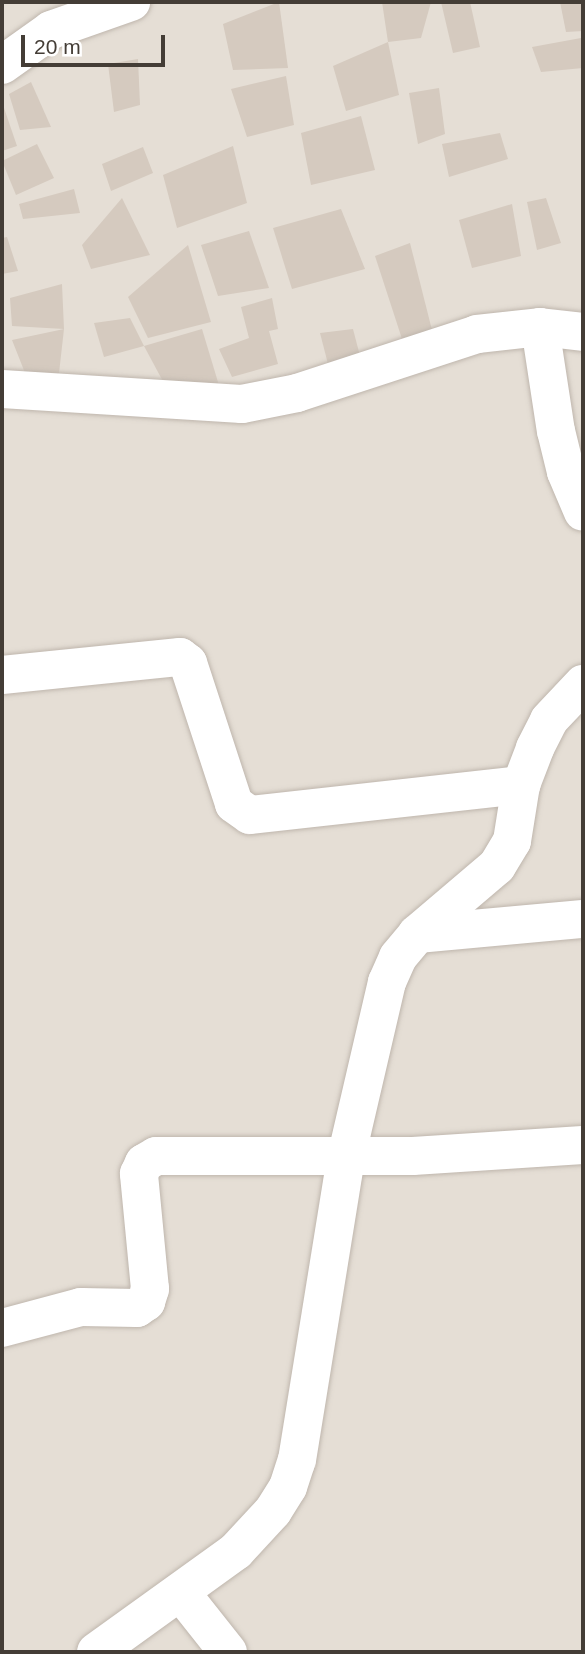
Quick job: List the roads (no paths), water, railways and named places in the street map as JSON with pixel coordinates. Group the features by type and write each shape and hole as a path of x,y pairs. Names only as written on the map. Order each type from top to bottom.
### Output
{"street":[{"path":"2,65 49,16 131,2"},
{"path":"2,389 242,404 297,393 477,334 540,327 583,332"},
{"path":"540,327 556,431 566,472 583,512"},
{"path":"2,676 180,657 188,663 234,804 241,813 521,785"},
{"path":"96,1652 182,1594 236,1551 273,1511 288,1487 297,1460 346,1158 387,982 398,957 417,934 497,866 512,841 521,785 549,720 583,684"},
{"path":"417,934 583,919"},
{"path":"2,1328 81,1307 137,1308 146,1302 150,1289 139,1174 144,1163 156,1156 346,1158 583,1145"},
{"path":"182,1594 228,1652"}]}
